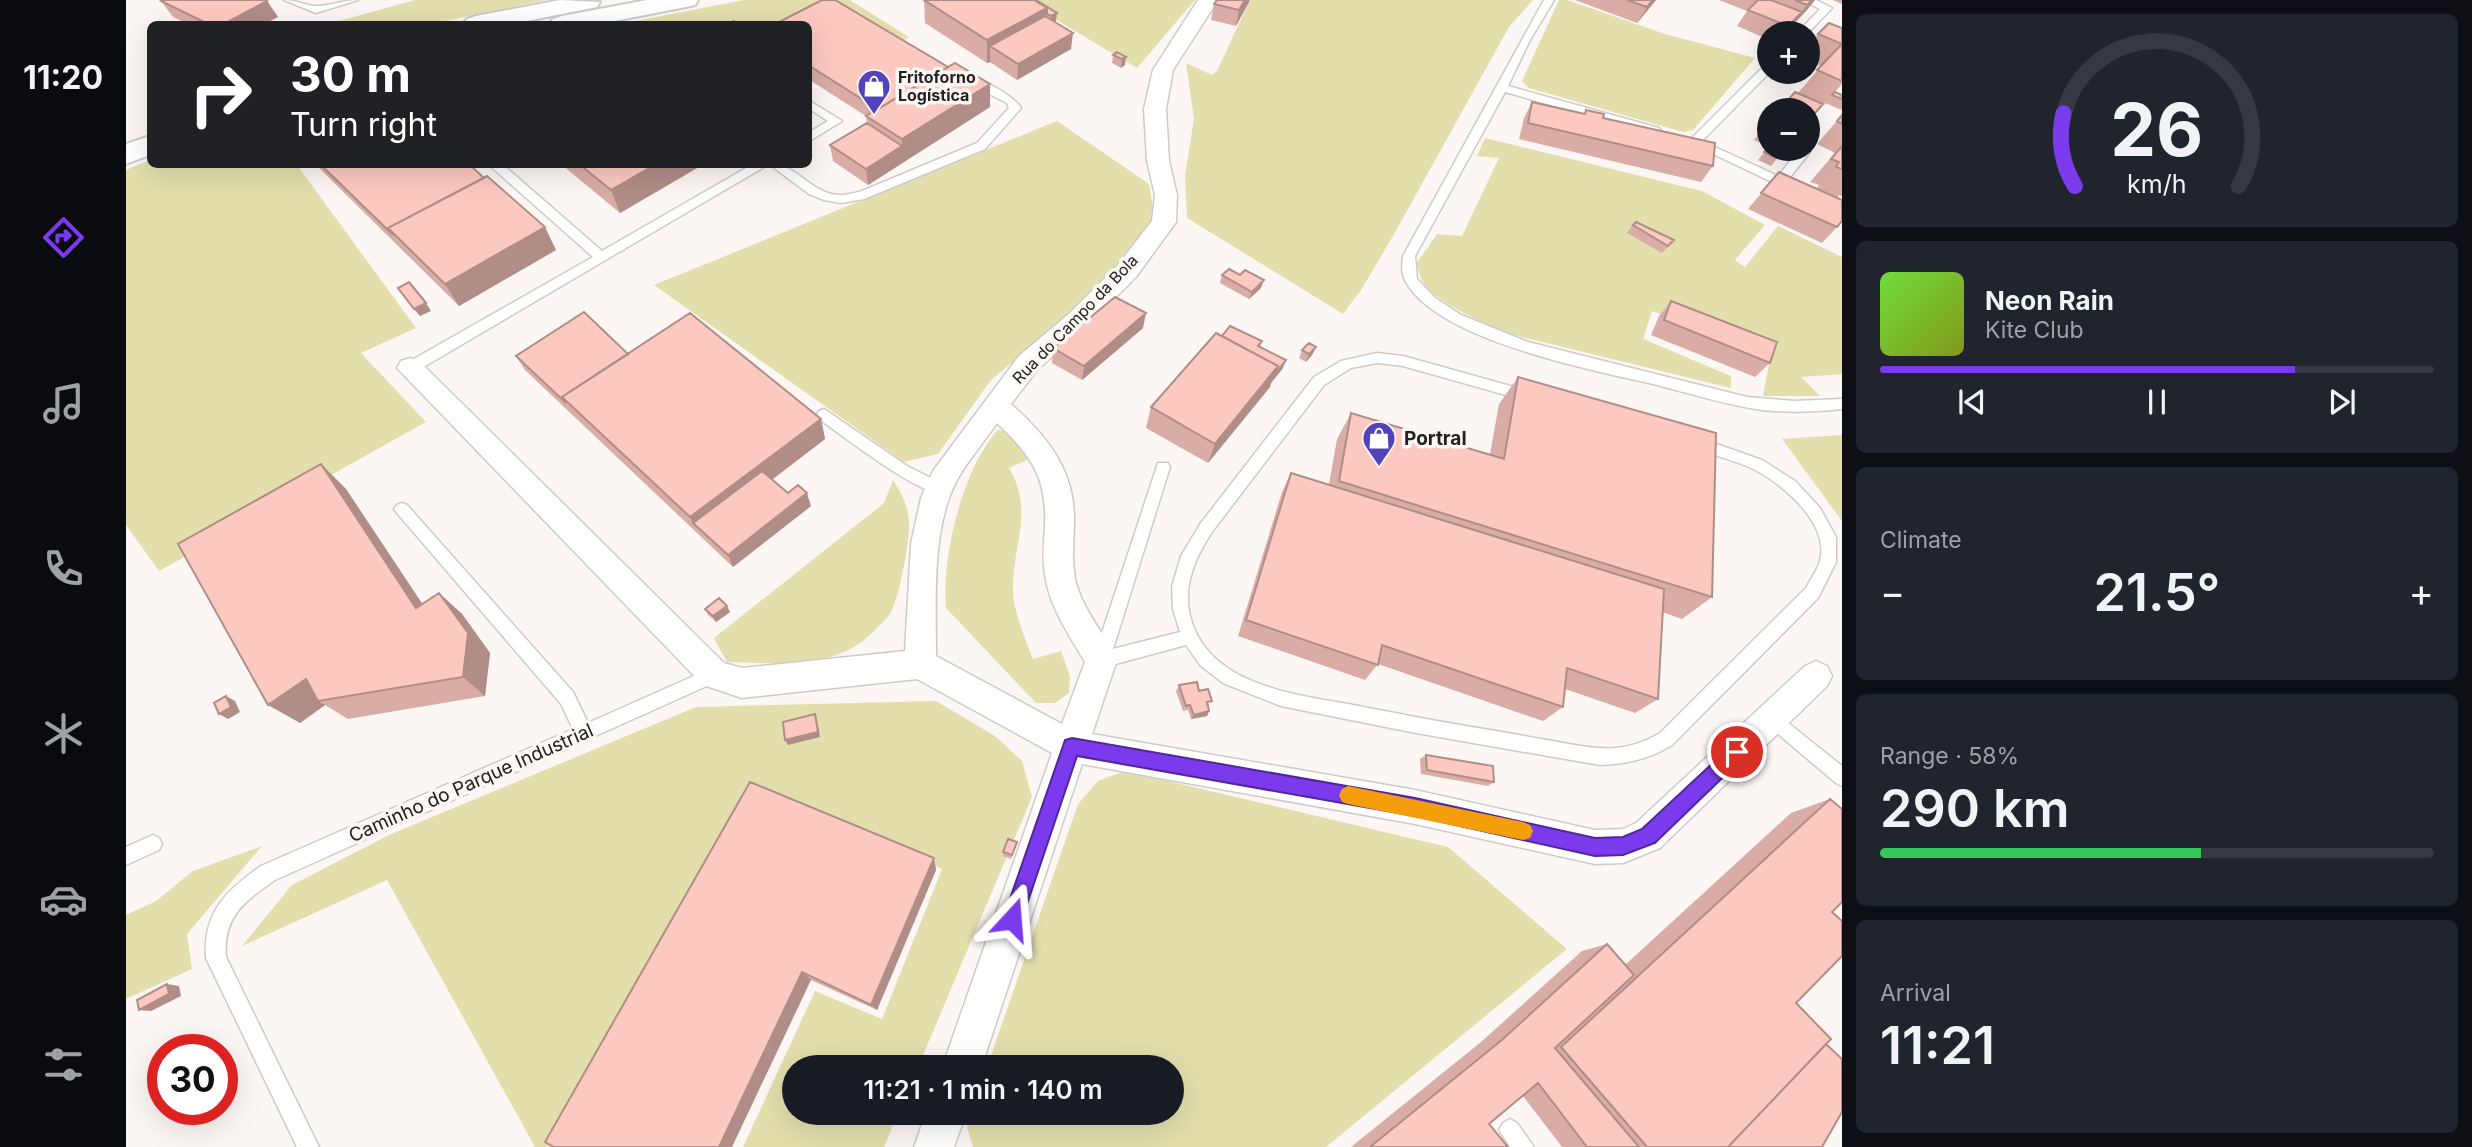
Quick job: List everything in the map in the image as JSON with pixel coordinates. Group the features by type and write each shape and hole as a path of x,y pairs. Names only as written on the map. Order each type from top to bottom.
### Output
{"main road":[{"path":"491,21 597,0"},
{"path":"578,21 687,0"},
{"path":"126,134 147,125"},
{"path":"126,155 147,146"}],"street":[{"name":"Rua do Campo da Bola","path":"920,664 923,563 943,480 1028,363 1079,319 1127,271 1164,222 1166,195 1158,162 1155,109 1163,70 1208,0"},
{"path":"410,368 715,675 741,683 920,664 1072,746 1415,807 1595,847 1623,846 1648,836 1816,676"},
{"path":"965,1055 1101,660 1067,602 1059,573 1059,499 1050,469 1036,442 995,405"},
{"path":"934,1147 942,1125"}],"lane":[{"path":"289,0 316,10 353,0"},
{"path":"1549,0 1409,256 1408,272 1413,282 1425,295 1466,323 1514,342 1737,400 1779,407 1842,404"},
{"path":"1807,0 1831,10 1817,21"},
{"path":"781,168 813,191 841,199 864,195 981,146 1015,108 1011,102 962,76"},
{"path":"1682,139 1757,77"},
{"path":"1502,88 1682,139 1805,193"},
{"path":"812,106 836,121 812,136"},
{"path":"1780,182 1796,161"},
{"path":"499,168 602,258"},
{"path":"410,368 756,168"},
{"path":"1377,358 1403,361 1705,446 1757,464 1790,485 1815,512 1828,537 1828,562 1812,593 1666,738 1648,751 1630,756 1600,757 1400,723 1284,699 1242,684 1213,666 1189,637 1181,614 1180,586 1188,560 1205,531 1319,382 1333,368 1355,361 1377,358"},
{"path":"824,415 902,470 940,489"},
{"path":"1101,660 1163,467"},
{"path":"402,509 567,698 584,733"},
{"path":"1101,660 1189,637"},
{"name":"Caminho do Parque Industrial","path":"308,1147 216,958 215,929 233,901 268,873 715,675"},
{"path":"1772,718 1842,777"},
{"path":"126,856 153,844"}],"shaded area":[{"path":"415,0 545,0 445,21 339,21"},
{"path":"744,0 850,0 909,37 895,46 832,9 809,21 636,21"},
{"path":"1023,0 1195,0 1137,68"},
{"path":"1250,0 1533,0 1509,27 1393,236 1361,290 1343,314 1187,218 1185,176 1194,119 1186,63 1212,75 1217,71"},
{"path":"1559,0 1567,0 1665,34 1755,58 1693,130 1683,132 1529,88 1522,81"},
{"path":"1057,121 1149,184 1155,221 1099,290 991,380 938,454 904,462 654,285"},
{"path":"1485,138 1702,191 1765,225 1735,260 1745,267 1778,226 1842,257 1842,374 1801,377 1820,396 1763,396 1771,354 1652,311 1643,339 1731,376 1731,388 1514,335 1442,300 1425,285 1416,264 1437,234 1462,236 1499,158 1477,156"},
{"path":"147,161 147,168 299,168 416,328 361,353 426,422 159,571 126,525 126,170"},
{"path":"998,430 1014,432 1032,458 1009,468 1017,484 1021,514 1013,591 1018,617 1033,659 1061,651 1070,676 1069,693 1055,703 1036,703 946,608 947,564 957,514 974,466"},
{"path":"1842,435 1842,521 1782,439"},
{"path":"893,480 904,500 909,528 898,593 885,620 858,645 823,659 785,663 727,662 714,638 884,503"},
{"path":"936,701 995,736 1022,761 1032,797 923,1055 785,1055 815,991 882,1019 942,869 758,786 554,1147 535,1147 387,880 242,946 292,885 389,835 696,707"},
{"path":"1125,771 1448,847 1567,949 1326,1147 973,1147 968,1125 1184,1125 1184,1055 991,1055 1078,804 1098,781"},
{"path":"262,846 187,934 192,969 126,999 126,915 156,901 193,871"},
{"path":"782,1062 782,1125 893,1125 884,1147 743,1147"}],"building":[{"path":"822,0 835,0 948,67 878,109 812,68 812,21 781,21"},
{"path":"924,0 1034,0 1047,8 987,40"},
{"path":"1034,0 1057,13 1051,16 1047,14 1047,8"},
{"path":"1217,0 1245,0 1239,10 1214,4"},
{"path":"1627,0 1653,0 1647,7"},
{"path":"1758,0 1771,0 1802,12 1793,21 1776,21 1748,10"},
{"path":"1795,0 1812,0 1807,5"},
{"path":"161,1 267,1 230,21 202,21"},
{"path":"1045,16 1073,33 1018,64 990,46"},
{"path":"1829,23 1842,28 1842,44 1820,35"},
{"path":"1842,44 1842,81 1820,71 1820,67"},
{"path":"1117,52 1126,57 1122,59 1113,55"},
{"path":"955,63 990,84 902,139 866,116"},
{"path":"1795,92 1809,98 1790,98"},
{"path":"1835,92 1842,95 1842,99 1832,95"},
{"path":"1532,102 1585,114 1586,110 1604,114 1603,118 1715,143 1713,166 1528,123"},
{"path":"867,123 902,146 866,169 830,145"},
{"path":"1842,146 1842,169 1836,167 1839,162 1831,159"},
{"path":"324,168 473,168 484,178 388,228 393,235"},
{"path":"584,168 649,168 611,190"},
{"path":"1779,172 1842,200 1842,221 1837,227 1761,193"},
{"path":"487,176 545,227 445,284 388,228"},
{"path":"1636,222 1674,240 1668,246 1633,225"},
{"path":"1229,269 1240,275 1245,270 1264,280 1252,292 1222,275"},
{"path":"409,282 426,303 414,309 398,288"},
{"path":"1115,297 1146,313 1084,366 1053,348"},
{"path":"1671,301 1777,342 1770,363 1664,320"},
{"path":"584,312 628,354 562,397 566,403 516,356"},
{"path":"690,313 821,419 690,517 562,397"},
{"path":"1230,326 1262,341 1258,346 1286,360 1274,375 1278,366 1222,336"},
{"path":"1216,333 1278,366 1215,444 1151,407"},
{"path":"1309,343 1316,347 1309,354 1302,350"},
{"path":"1518,377 1716,433 1712,597 1339,481 1351,413 1504,459"},
{"path":"321,464 416,608 439,593 468,633 463,677 318,701 306,679 268,705 178,544"},
{"path":"762,471 788,493 798,485 807,493 728,555 693,523"},
{"path":"1291,473 1664,589 1658,699 1567,668 1563,707 1382,645 1378,665 1246,620"},
{"path":"719,598 727,606 713,616 705,609"},
{"path":"1197,682 1199,691 1208,689 1212,701 1207,702 1209,711 1194,715 1190,705 1186,706 1179,685"},
{"path":"226,696 231,707 219,714 214,703"},
{"path":"815,714 818,732 785,740 783,722"},
{"path":"1426,755 1493,766 1494,782 1427,770"},
{"path":"750,782 934,858 871,1005 802,972 719,1147 554,1147 545,1142"},
{"path":"1830,799 1842,809 1842,902 1832,912 1842,921 1842,956 1796,1003 1831,1039 1728,1147 1647,1147 1561,1047"},
{"path":"1008,839 1017,842 1012,855 1003,852"},
{"path":"1607,944 1634,975 1555,1048 1639,1147 1587,1147 1538,1083 1489,1124 1508,1147 1370,1147 1503,1039"},
{"path":"167,984 169,994 139,1010 137,1000"},
{"path":"1826,1044 1842,1059 1842,1112 1822,1147 1728,1147"}],"slow traffic":[{"path":"1348,795 1523,831"}],"place":[{"name":"Fritoforno Logística","path":"874,116"},
{"name":"Portral","path":"1379,468"}],"route":[{"path":"1012,919 1072,746 1415,807 1595,847 1623,846 1648,836 1737,752"}]}
